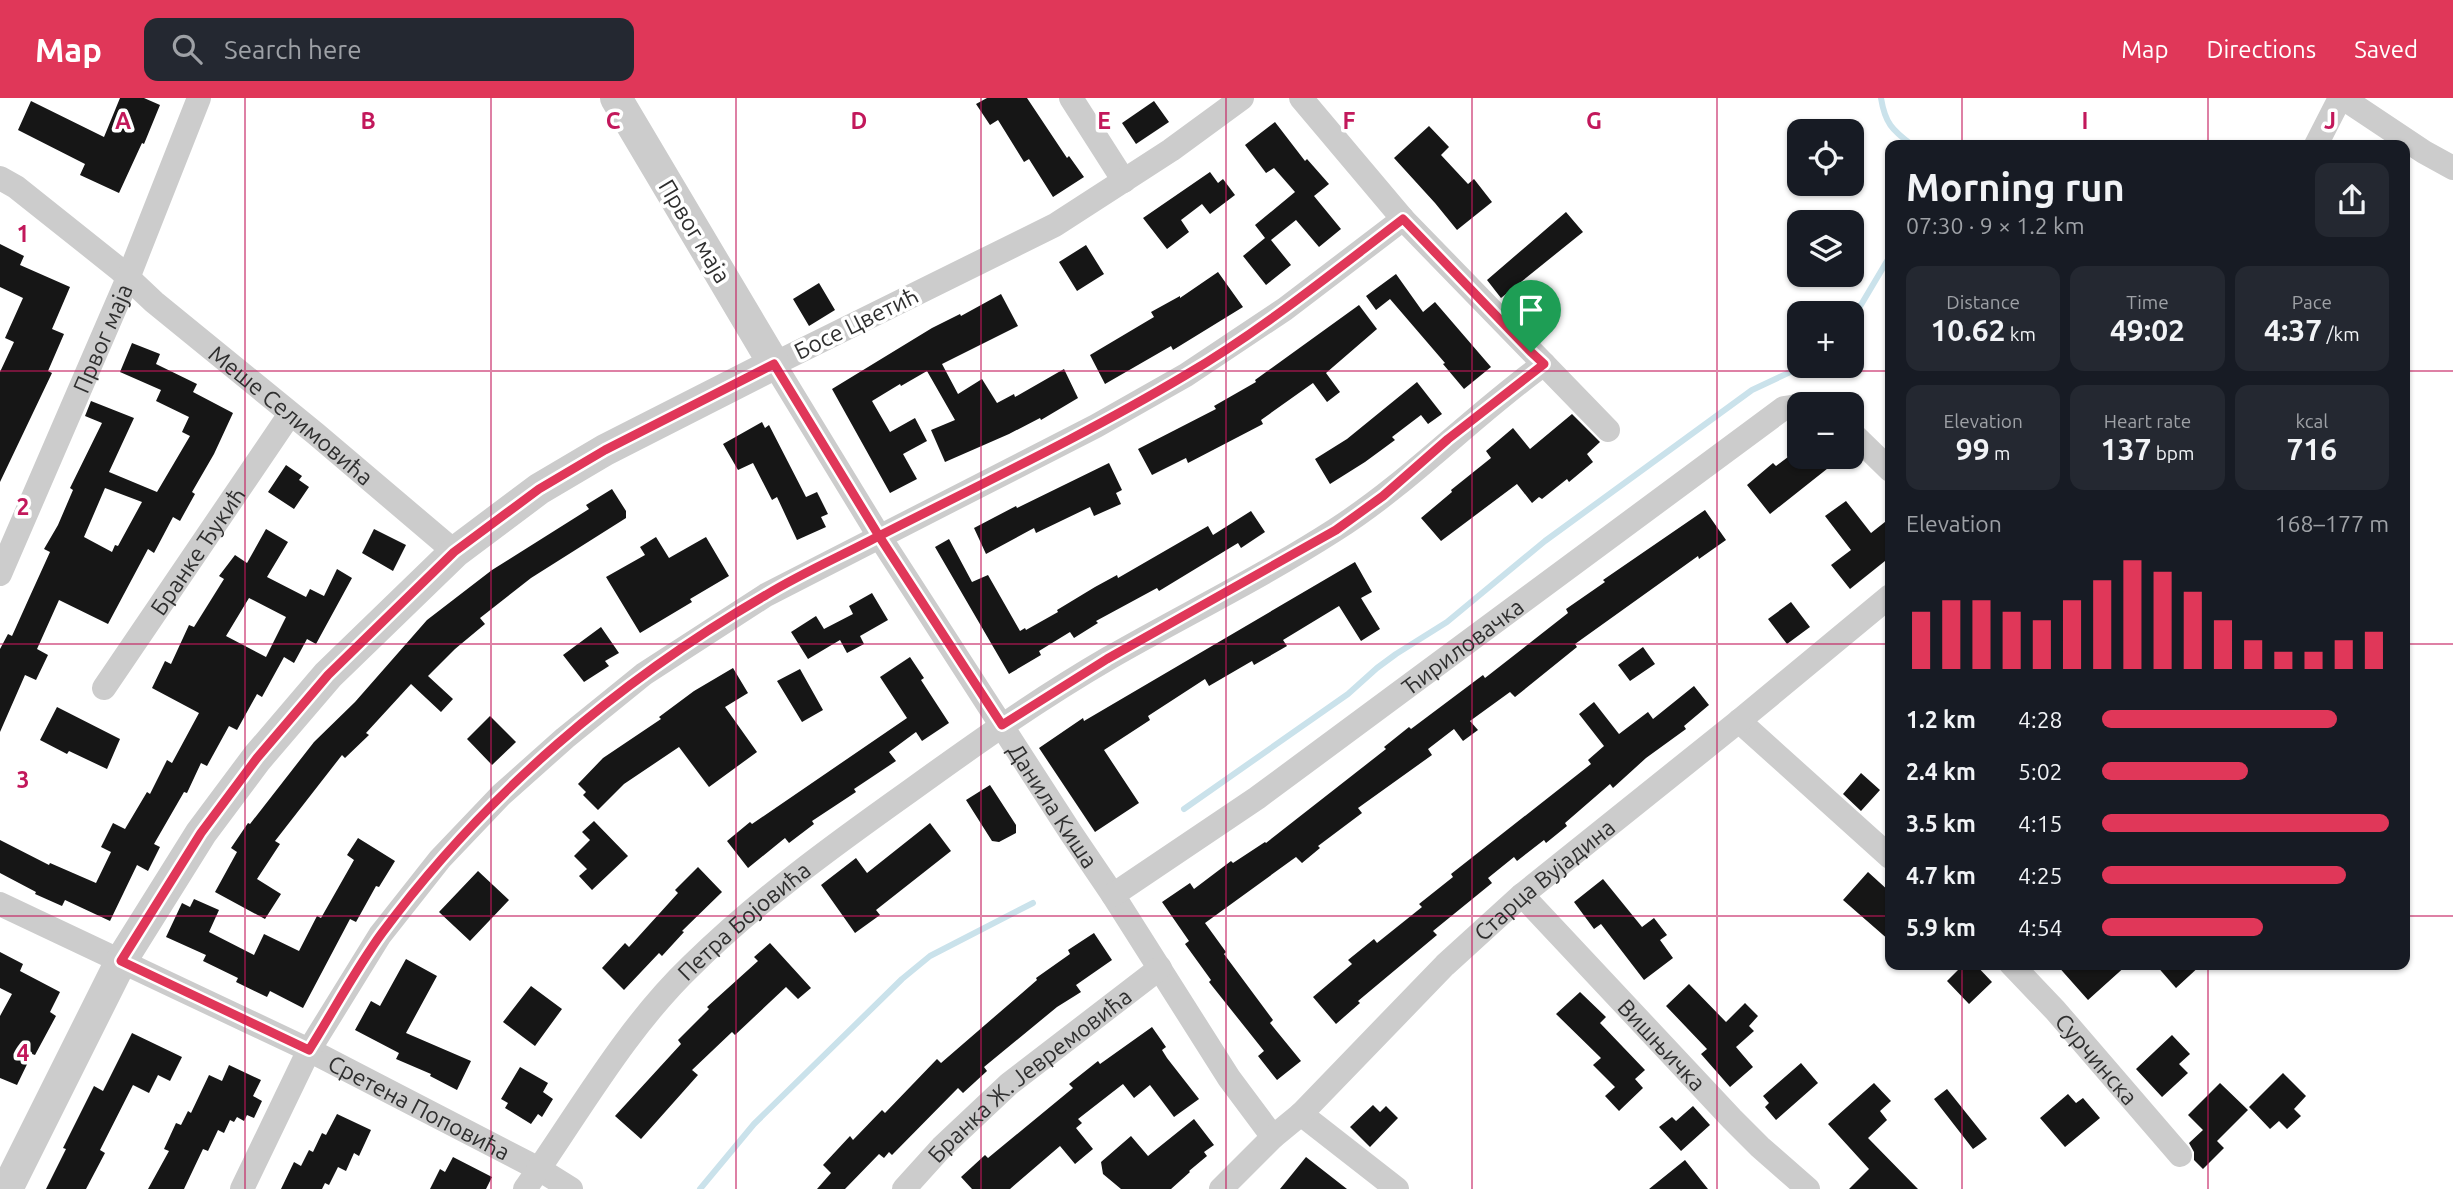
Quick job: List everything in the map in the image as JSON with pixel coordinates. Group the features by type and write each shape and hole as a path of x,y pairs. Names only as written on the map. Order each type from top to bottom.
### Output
{"street":[{"name":"Првог маја","path":"0,574 128,278 199,98"},
{"name":"Првог маја","path":"616,98 774,364"},
{"path":"1071,98 1125,180"},
{"name":"Босе Цветић","path":"7,1189 121,961 201,833 257,758 328,675 454,552 539,489 605,450 1055,225 1125,180 1242,98"},
{"path":"1301,98 1403,219 1608,430"},
{"path":"2319,140 2342,98 2406,140"},
{"path":"2410,143 2453,168"},
{"name":"Меше Селимовића","path":"0,178 26,195 119,269 154,302 454,552"},
{"path":"242,1189 309,1050 380,935 440,859 501,795 565,738 644,674 766,594 1096,426 1186,375 1285,309 1403,219"},
{"name":"Данила Киша","path":"774,364 879,536 1229,1078 1273,1138"},
{"name":"Петра Бојовића","path":"525,1189 646,1017 690,966 831,847 1002,725 1107,659 1336,530 1383,496 1448,439 1544,364"},
{"name":"Ћириловачка","path":"1113,895 1257,798 1787,408"},
{"name":"Бранке Ђукић","path":"104,688 290,414"},
{"path":"1864,445 1885,465"},
{"name":"Старца Вујадина","path":"1221,1189 1301,1114 1436,974 1522,895 1885,600"},
{"path":"1739,721 1885,852"},
{"name":"Вишњичка","path":"1522,895 1751,1138 1808,1189"},
{"name":"Сретена Поповића","path":"0,904 309,1050 539,1169 571,1189"},
{"name":"Бранка Ж. Јевремовића","path":"904,1189 942,1147 1009,1084 1160,968"},
{"name":"Сурчинска","path":"2017,970 2055,1010 2180,1155"},
{"path":"1301,1114 1397,1189"}],"building":[{"path":"120,98 144,98 160,105 119,193 80,175 85,164 18,130 31,101 104,137"},
{"path":"987,98 1027,98 1067,158 1069,156 1084,177 1053,197 1029,159 1024,162 998,120 990,125 976,104"},
{"path":"1154,101 1169,122 1136,144 1122,123"},
{"path":"1275,122 1305,161 1307,159 1329,184 1314,196 1341,229 1319,247 1296,220 1271,240 1291,265 1266,285 1243,256 1265,238 1255,225 1295,192 1274,168 1266,173 1245,145"},
{"path":"1429,126 1449,147 1441,155 1468,184 1474,179 1492,202 1457,230 1394,158"},
{"path":"1210,172 1218,183 1223,179 1235,195 1210,214 1202,204 1181,220 1189,232 1167,249 1143,218"},
{"path":"1566,212 1583,232 1501,298 1487,280"},
{"path":"0,244 24,256 20,265 70,287 52,329 64,334 48,371 52,373 0,482 0,372 14,342 5,338 23,298 0,287"},
{"path":"1086,245 1104,274 1077,291 1059,262"},
{"path":"1218,272 1243,307 1173,350 1171,346 1105,384 1090,355 1154,317 1151,312 1180,298"},
{"path":"1396,274 1423,312 1435,302 1491,367 1464,389 1390,299 1376,310 1366,296"},
{"path":"819,283 835,310 809,326 793,299"},
{"path":"1001,294 1018,326 942,364 958,394 982,379 997,403 1014,394 1015,397 1064,369 1078,398 1041,420 1040,418 945,462 931,430 955,420 927,371 901,386 900,384 872,401 890,432 915,418 927,441 903,454 917,479 890,493 832,389 932,328"},
{"path":"1359,305 1377,329 1326,373 1340,392 1327,402 1313,383 1261,420 1263,424 1188,463 1186,458 1152,475 1138,449 1216,409 1214,406 1256,382 1255,380"},
{"path":"132,343 160,354 156,364 197,384 193,392 233,413 180,521 173,517 154,553 148,549 108,624 59,600 37,649 48,655 36,680 25,675 0,732 0,649 8,634 12,636 50,552 44,549 58,525 73,490 70,488 102,423 85,416 91,401 134,418 109,472 157,492 190,436 182,432 189,417 156,401 161,390 120,372","holes":["105,488 142,502 112,552 84,537"]},
{"path":"1417,382 1442,414 1428,424 1421,415 1392,437 1395,440 1330,484 1315,459 1347,439"},
{"path":"1572,414 1600,442 1587,454 1593,462 1569,482 1567,479 1542,499 1539,497 1532,503 1517,484 1441,541 1421,518 1491,458 1486,451 1513,428 1530,449"},
{"path":"762,422 765,428 769,425 806,497 817,492 828,514 821,517 826,527 797,540 777,497 772,500 753,463 738,470 723,444"},
{"path":"1787,458 1787,469 1827,469 1770,514 1747,485 1773,463 1776,466"},
{"path":"1109,463 1122,490 1116,493 1121,504 1094,516 1090,507 1036,533 1034,528 986,554 974,528"},
{"path":"286,465 302,476 299,480 309,487 294,509 268,492"},
{"path":"612,489 626,511 626,518 531,578 480,618 485,624 428,676 453,699 441,712 411,684 366,733 369,735 345,758 342,755 275,841 280,844 257,879 281,894 265,919 215,892 237,852 231,848 248,823 250,824 314,742 355,702 427,620 492,570 589,509 586,505"},
{"path":"1846,501 1871,533 1885,522 1885,561 1850,589 1831,565 1851,550 1825,516"},
{"path":"1705,510 1726,540 1699,559 1698,556 1575,644 1577,647 1515,697 1510,692 1470,721 1478,730 1463,741 1454,729 1428,749 1432,755 1358,808 1362,813 1318,846 1320,848 1302,863 1296,857 1205,923 1226,952 1224,954 1273,1020 1270,1023 1301,1061 1277,1080 1258,1056 1264,1051 1209,982 1211,980 1185,944 1189,941 1162,902 1190,883 1194,889 1231,861 1233,863 1266,843 1386,749 1384,747 1409,727 1411,729 1483,675 1485,678 1568,613 1566,609 1605,582 1603,580"},
{"path":"1251,511 1265,532 1241,548 1238,543 1159,591 1157,588 1096,621 1098,623 1074,638 1070,632 1039,651 1041,655 1009,674 935,547 949,539 972,582 988,575 1020,631 1208,526 1213,535"},
{"path":"266,529 288,542 267,577 306,597 310,589 324,596 337,569 352,578 316,644 307,639 294,663 284,657 262,697 257,694 237,730 229,726 207,766 201,763 187,793 184,792 154,844 160,847 148,871 137,865 110,921 65,900 62,906 0,873 0,840 49,865 50,863 96,883 111,852 101,847 113,823 125,829 147,792 150,794 167,760 172,763 199,713 152,688 165,661 171,664 189,625 194,627 224,579 219,576 235,555 247,563","holes":["249,598 286,617 266,657 226,636"]},
{"path":"374,529 406,545 393,571 362,553"},
{"path":"656,537 669,558 706,537 729,576 640,633 606,577 645,555 640,547"},
{"path":"1355,562 1372,592 1361,598 1380,629 1361,641 1339,606 1283,640 1287,646 1254,665 1252,661 1209,686 1205,679 1148,716 1150,720 1104,750 1139,803 1095,832 1039,748 1083,718 1084,721"},
{"path":"872,593 888,620 860,636 864,644 847,653 840,640 808,659 791,632 816,616 824,629 853,614 849,606"},
{"path":"1791,602 1810,627 1787,644 1768,619"},
{"path":"601,627 619,653 605,661 609,666 584,682 563,655"},
{"path":"1643,647 1655,664 1630,681 1618,665"},
{"path":"910,657 924,678 921,680 949,723 922,741 916,732 889,752 896,761 812,821 814,824 789,843 785,838 748,868 727,841 750,822 752,824 907,718 880,677"},
{"path":"733,668 748,693 725,707 757,752 709,787 679,747 624,784 598,810 583,795 586,792 578,784 603,758 661,719 659,717 694,691"},
{"path":"800,669 823,710 802,722 777,681"},
{"path":"1694,686 1709,705 1684,726 1686,729 1646,758 1613,788 1610,784 1546,843 1544,840 1517,861 1514,857 1488,878 1492,883 1433,931 1437,935 1358,1001 1360,1003 1336,1024 1313,997 1352,964 1348,960 1374,939 1377,943 1422,907 1419,904 1453,877 1451,874 1591,764 1588,760 1604,746 1579,714 1594,702 1619,734 1648,712 1653,719"},
{"path":"57,707 120,739 107,769 69,751 67,754 40,740"},
{"path":"490,716 516,742 492,765 467,739"},
{"path":"1861,773 1880,790 1861,811 1843,794"},
{"path":"990,785 1016,825 1016,833 999,842 992,841 966,800"},
{"path":"594,821 628,856 592,890 579,876 587,869 574,856 590,840 582,832"},
{"path":"930,823 951,851 876,910 880,915 855,933 821,885 856,858 867,873"},
{"path":"358,838 395,861 379,887 376,886 356,922 350,919 303,1008 270,991 267,997 236,982 238,978 203,961 206,955 166,937 182,903 190,907 194,899 219,910 209,932 254,955 264,934 299,951 317,916 321,918 354,860 347,855"},
{"path":"698,867 722,892 682,931 684,932 662,956 659,953 624,990 602,968 625,943 629,947 678,893 675,890"},
{"path":"478,871 509,900 470,941 439,912"},
{"path":"1868,872 1885,887 1885,937 1843,900"},
{"path":"1603,879 1642,927 1654,918 1667,935 1660,940 1673,958 1644,980 1601,924 1594,929 1574,902"},
{"path":"1094,933 1112,960 1076,985 1081,992 1057,1007 984,1067 987,1071 963,1093 958,1088 892,1155 889,1152 884,1158 879,1154 845,1189 817,1189 831,1173 823,1165 850,1136 853,1140 882,1110 885,1113 937,1059 941,1063 1037,980 1036,978 1070,954 1068,950"},
{"path":"770,943 811,988 798,999 786,987 735,1035 732,1032 692,1070 698,1075 641,1139 615,1116 681,1044 678,1040 709,1009 707,1007 758,961 754,957"},
{"path":"0,952 23,964 20,971 60,992 50,1012 56,1016 35,1055 32,1054 17,1085 0,1078 0,1016 12,994 0,988"},
{"path":"406,959 437,976 406,1033 471,1061 457,1090 430,1076 431,1074 396,1059 399,1053 355,1030 371,1001 380,1006"},
{"path":"1958,970 1981,970 1992,982 1969,1004 1947,981"},
{"path":"2061,970 2121,970 2088,1000"},
{"path":"2160,970 2196,970 2176,988"},
{"path":"1689,984 1726,1022 1745,1003 1758,1016 1749,1026 1754,1031 1736,1047 1753,1067 1730,1087 1701,1054 1707,1049 1666,1006"},
{"path":"531,986 562,1009 535,1046 503,1022"},
{"path":"1580,992 1606,1017 1600,1023 1645,1070 1635,1079 1643,1088 1619,1111 1605,1096 1615,1087 1593,1065 1601,1058 1556,1014"},
{"path":"1152,1027 1166,1047 1162,1050 1167,1058 1199,1099 1174,1117 1150,1085 1134,1098 1123,1084 1078,1119 1082,1123 1076,1128 1093,1149 1075,1164 1060,1146 1010,1189 972,1189 961,1177 985,1155 988,1158 1073,1088 1069,1084 1098,1061 1100,1064"},
{"path":"132,1033 182,1057 170,1081 158,1075 149,1093 133,1085 100,1150 105,1153 86,1189 46,1189 94,1086 103,1091"},
{"path":"2172,1035 2190,1054 2179,1064 2188,1073 2162,1097 2136,1069"},
{"path":"1801,1063 1818,1083 1776,1120 1765,1107 1769,1103 1763,1096"},
{"path":"229,1065 261,1080 253,1096 262,1101 254,1118 247,1115 244,1121 237,1117 234,1122 230,1120 224,1133 218,1130 208,1151 203,1149 184,1189 148,1189 169,1151 164,1149 176,1123 181,1125 188,1111 191,1113 209,1075 222,1081"},
{"path":"520,1067 548,1083 543,1092 553,1099 542,1117 538,1114 531,1124 505,1108 508,1103 501,1099"},
{"path":"2283,1073 2306,1096 2294,1109 2301,1116 2287,1129 2279,1121 2270,1129 2249,1107"},
{"path":"1874,1083 1891,1101 1880,1111 1887,1120 1868,1138 1918,1189 1849,1189 1869,1169 1828,1124"},
{"path":"2220,1083 2248,1110 2217,1141 2224,1148 2203,1169 2194,1160 2194,1152 2189,1143 2203,1130 2188,1115"},
{"path":"1947,1089 1987,1139 1973,1149 1934,1099"},
{"path":"2068,1094 2076,1103 2083,1098 2100,1118 2065,1147 2040,1118"},
{"path":"1373,1105 1380,1112 1386,1106 1398,1118 1370,1147 1350,1127"},
{"path":"1693,1106 1710,1125 1681,1151 1659,1127 1672,1117 1676,1121"},
{"path":"337,1114 371,1130 359,1156 354,1153 346,1171 338,1167 329,1185 325,1183 322,1189 281,1189 294,1162 301,1166 309,1150 313,1152 322,1133 326,1135"},
{"path":"1194,1119 1214,1145 1204,1152 1207,1156 1171,1189 1121,1189 1103,1174 1101,1162 1131,1136 1148,1156"},
{"path":"453,1157 492,1177 486,1189 430,1189 440,1169 445,1172"},
{"path":"1306,1157 1347,1189 1280,1189"},
{"path":"1685,1160 1708,1189 1649,1189"}],"waterway":[{"path":"1881,98 1891,125 1906,140"},
{"path":"1863,301 1885,264"},
{"path":"1184,809 1348,694 1396,654 1447,622 1545,541 1752,390 1787,374"},
{"path":"700,1189 754,1124 902,979 930,956 1033,903"}],"route":[{"path":"1531,352 1403,219 1285,309 1186,375 1096,426 879,536 774,364 605,450 539,489 454,552 328,675 257,758 201,833 121,961 309,1050 380,935 440,859 501,795 565,738 644,674 766,594 879,536 1002,725 1107,659 1336,530 1383,496 1448,439 1544,364 1531,352"}]}
